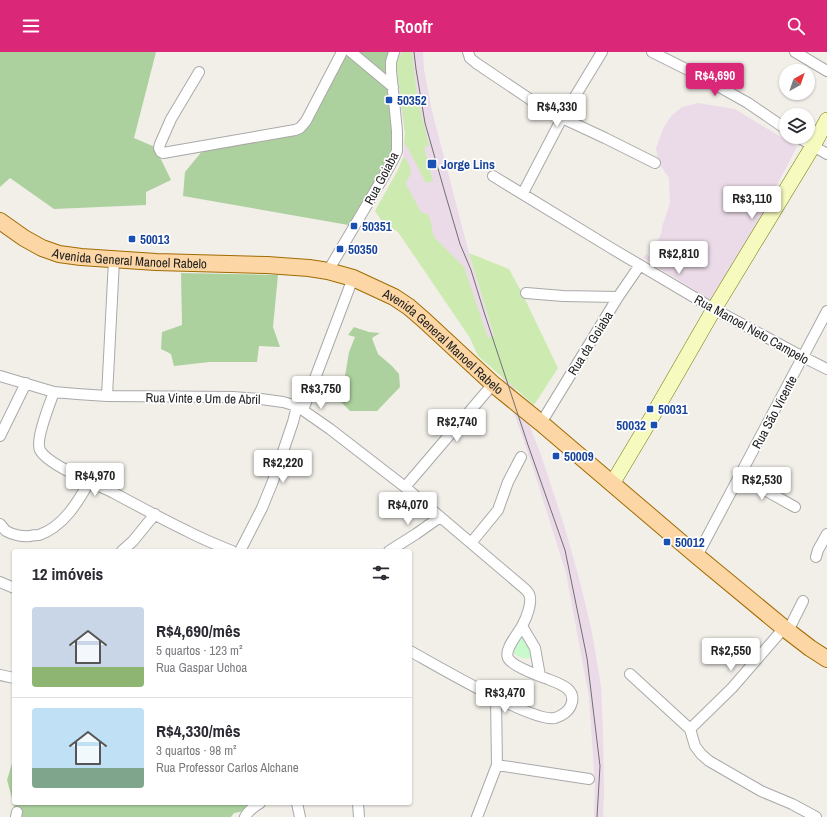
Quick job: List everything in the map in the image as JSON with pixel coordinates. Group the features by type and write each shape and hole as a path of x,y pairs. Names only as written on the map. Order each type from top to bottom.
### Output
{"main road":[{"name":"Avenida General Manoel Rabelo","path":"0,221 42,248 59,254 114,260 289,266 328,271 353,278 394,297 424,320 493,384 786,630 827,659"}],"street":[{"path":"199,72 168,124 159,148 163,153 300,128 306,121 342,52"},
{"path":"351,52 392,88"},
{"name":"Rua Goiaba","path":"328,271 397,151 397,131 390,71 394,52"},
{"path":"468,52 470,58 476,63 531,100 562,118 655,163"},
{"path":"523,193 562,118 602,52"},
{"path":"652,52 748,103 779,124"},
{"path":"795,52 827,71"},
{"path":"612,484 827,120"},
{"path":"810,144 827,154"},
{"name":"Rua Manoel Neto Campelo","path":"493,176 714,309 827,369"},
{"path":"107,396 114,260"},
{"name":"Rua da Goiaba","path":"541,423 618,297 640,265"},
{"path":"241,549 262,508 293,422 353,278"},
{"path":"526,293 564,296 618,297"},
{"name":"Rua São Vicente","path":"698,556 827,311"},
{"name":"Rua Vinte e Um de Abril","path":"0,376 54,392 107,396 254,398 283,402 300,408 405,487 525,588 529,594 530,605 525,620 508,649 509,659 517,665 561,684 570,690 573,700 568,710 555,718 537,716 496,698"},
{"path":"0,436 26,383"},
{"path":"405,487 493,384"},
{"path":"54,392 38,445 40,451 49,460 187,532 227,549"},
{"path":"471,543 498,510 508,482 522,457"},
{"path":"740,476 795,507"},
{"path":"0,524 7,531 24,537 39,535 51,529 70,512 80,499 89,482"},
{"path":"124,549 133,541 155,514"},
{"path":"392,549 440,517"},
{"path":"816,557 818,550 827,534"},
{"path":"0,582 12,587"},
{"path":"690,729 732,688 786,630 803,600"},
{"path":"522,626 535,648 540,676"},
{"path":"412,652 496,698 497,765 477,817"},
{"path":"630,674 690,729 695,746 701,754 710,761 761,791 792,804 816,817"},
{"path":"0,675 12,678"},
{"path":"497,765 590,779"},
{"path":"245,817 257,805"},
{"path":"297,805 300,817"},
{"path":"358,805 359,817"}],"shaded area":[{"path":"399,52 423,52 424,69 432,111 469,253 494,336 541,455 564,525 579,578 592,632 601,686 604,793 603,817 594,817 595,786 589,697 566,573 533,468 497,363 398,232 382,221 375,211 403,158 405,133 395,68"},
{"path":"698,103 735,109 779,136 779,144 792,144 797,147 772,194 760,229 714,302 643,258 646,254 649,256 662,232 662,227 670,203 669,178 658,162 656,148 663,129 671,116 682,107"}],"green space":[{"path":"0,52 156,52 134,138 155,147 171,180 146,192 146,205 54,209 10,178 0,187"},
{"path":"339,52 397,52 391,71 397,145 354,226 183,196 185,172 208,144 300,128"},
{"path":"402,52 412,52 417,96 429,146 424,147 433,181 426,183 406,145 404,145 405,133 396,62"},
{"path":"403,158 406,159 411,170 406,184 421,212 429,215 434,237 464,267 488,338 494,336 469,253 509,269 522,293 558,368 534,405 478,356 470,338 398,232 382,221 375,211"},
{"path":"181,273 278,275 273,327 280,347 259,346 257,362 210,362 174,366 171,354 161,349 162,332 182,325"},
{"path":"354,327 369,332 380,333 372,338 378,354 399,374 400,387 377,411 350,411 340,401 349,352 355,337 348,335"},
{"path":"521,633 533,651 534,656 531,658 521,658 510,650"},
{"path":"12,764 12,798 7,780"},
{"path":"14,805 252,805 245,811 234,813 231,817 17,817"}],"tram line":[{"path":"414,52 425,123 460,244 471,270 528,445 565,550 587,658 600,766 597,817"}],"place":[{"name":"50352","path":"389,100"},
{"name":"Jorge Lins","path":"432,164"},
{"name":"50351","path":"354,226"},
{"name":"50013","path":"132,239"},
{"name":"50350","path":"340,249"},
{"name":"50031","path":"650,409"},
{"name":"50032","path":"654,425"},
{"name":"50009","path":"556,456"},
{"name":"50012","path":"667,542"}]}
